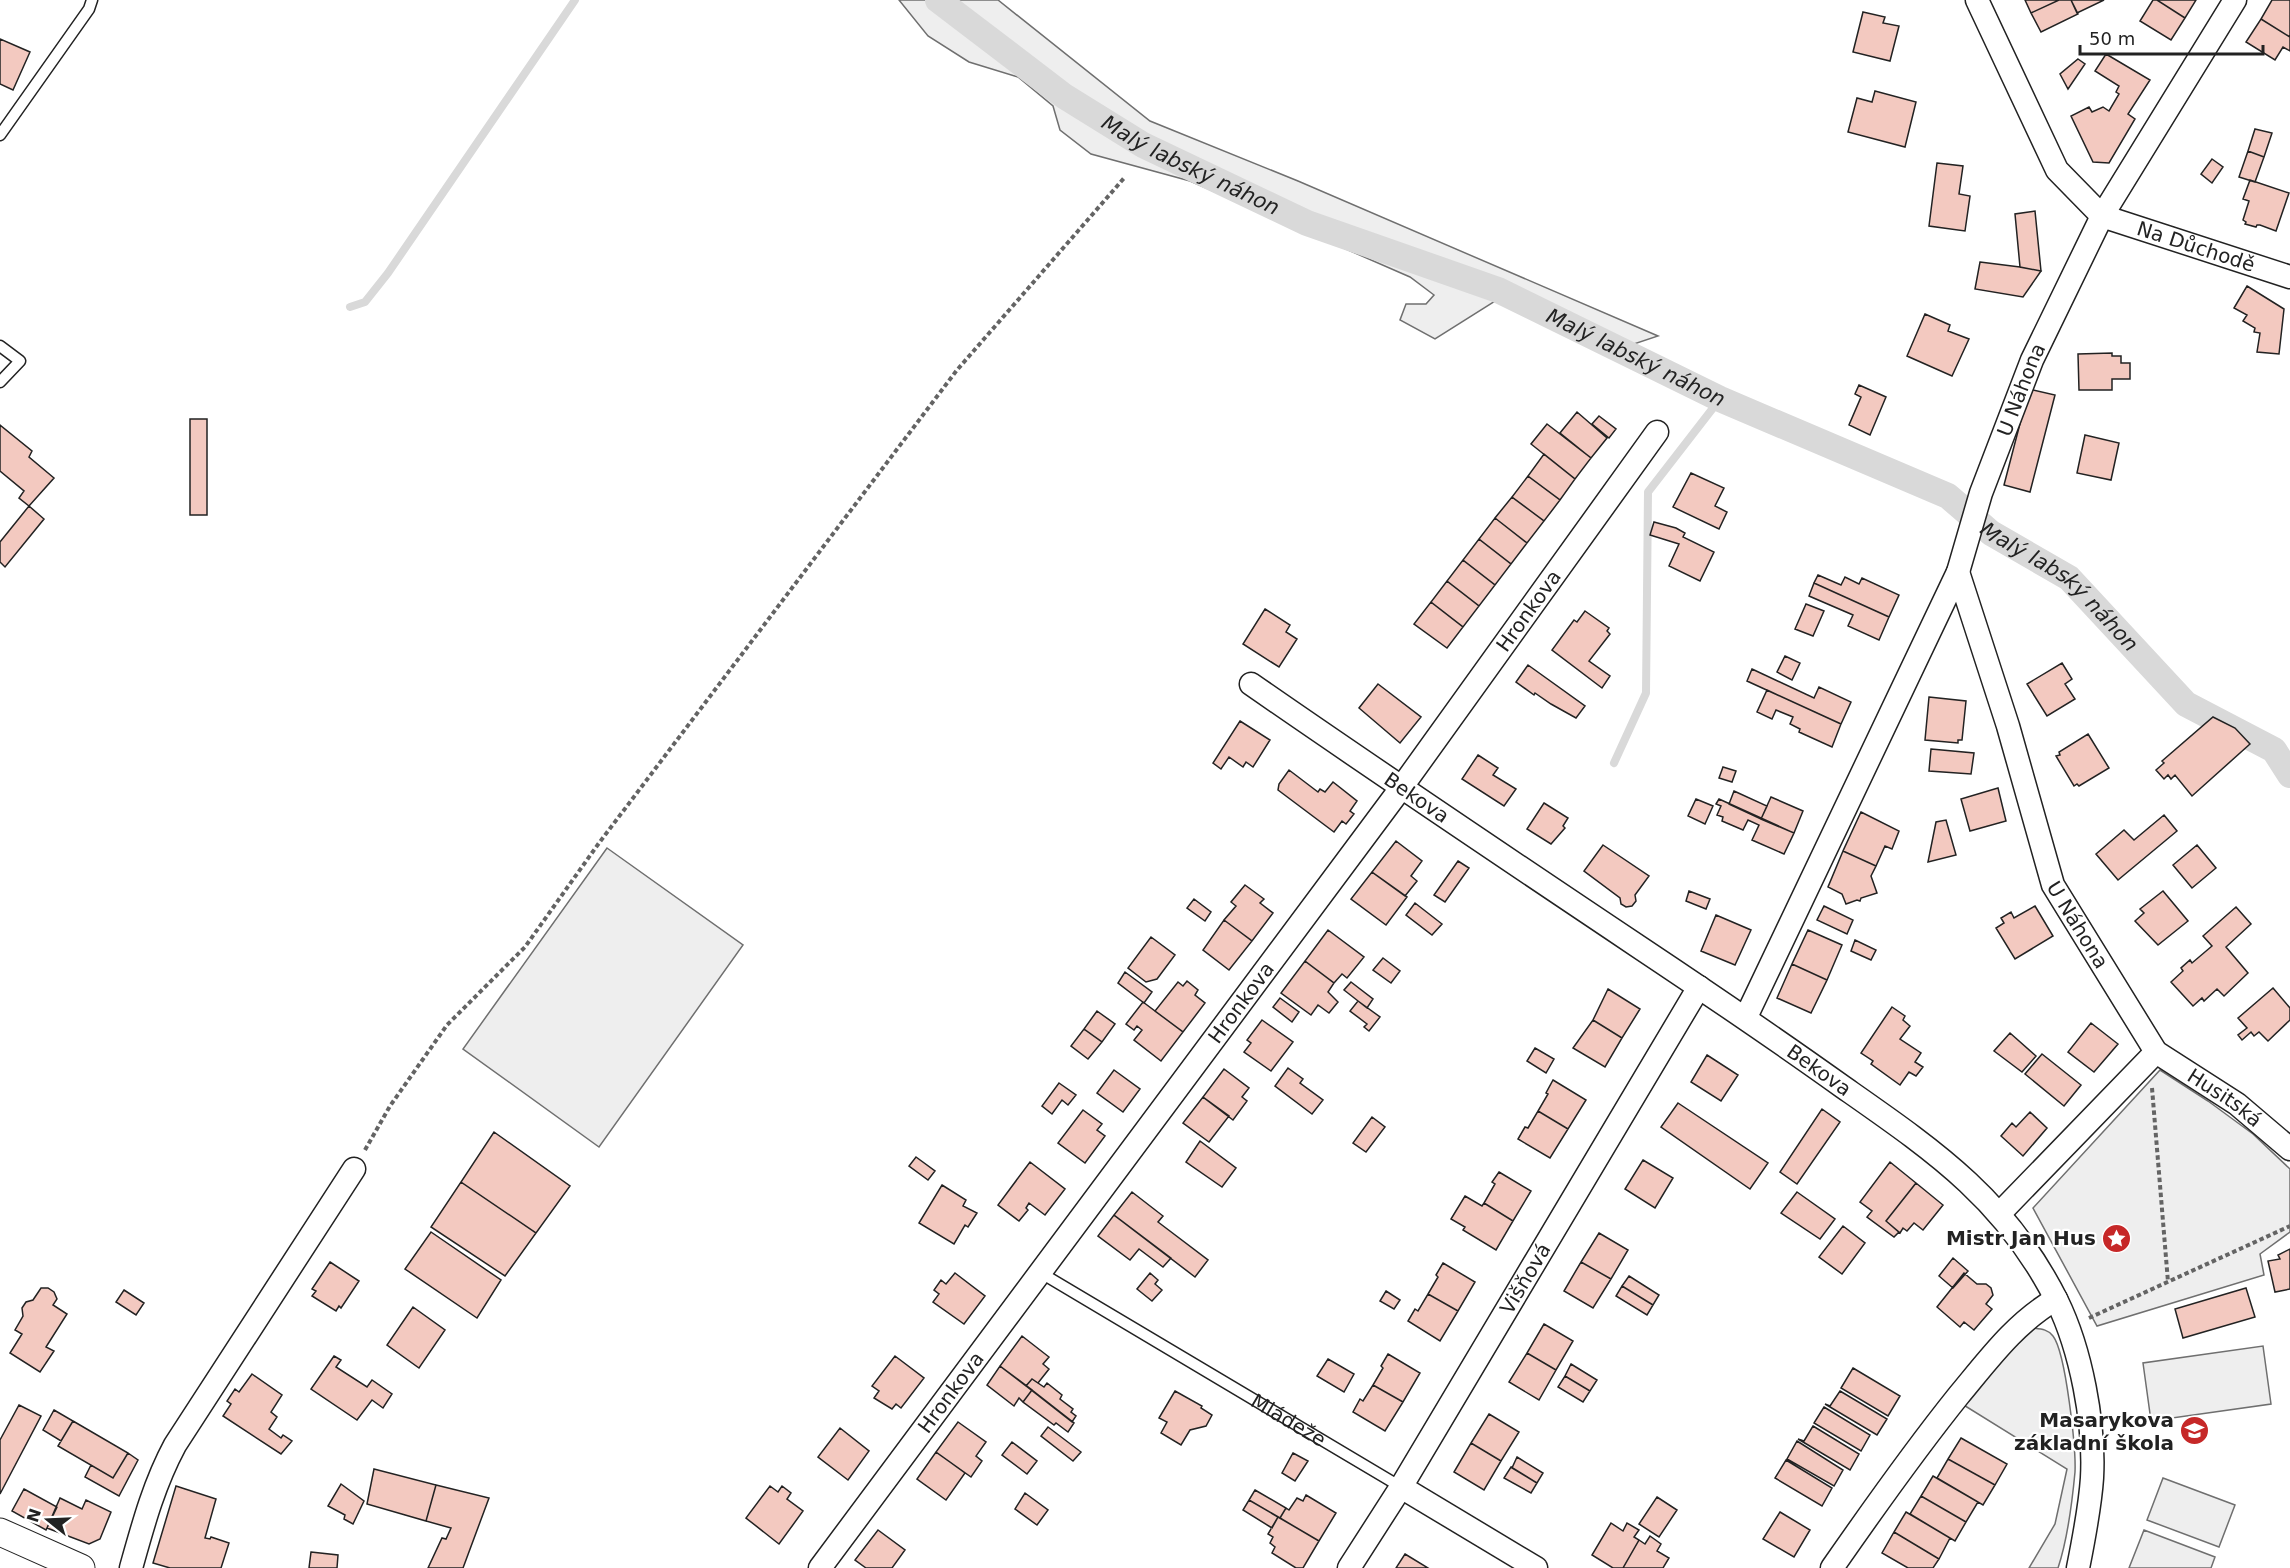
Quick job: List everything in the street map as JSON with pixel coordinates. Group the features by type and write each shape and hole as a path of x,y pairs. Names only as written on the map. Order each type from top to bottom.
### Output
{"street":[{"path":"1977,0 2057,170 2102,216"},
{"name":"U Náhona","path":"1746,1017 1958,572 1981,492 2032,360 2102,216 2235,0"},
{"name":"Na Důchodě","path":"2102,216 2290,277"},
{"name":"Hronkova","path":"820,1568 1401,788 1658,432"},
{"name":"U Náhona","path":"1958,572 2008,726 2053,885 2153,1055"},
{"name":"Bekova","path":"1251,684 1401,788 1746,1017 1928,1148 1958,1172 2000,1213 2021,1241 2056,1299 2069,1327 2086,1396 2092,1460 2086,1526 2078,1568"},
{"name":"Višňová","path":"1349,1568 1401,1487 1699,987"},
{"path":"2000,1213 2153,1055"},
{"name":"Husitská","path":"2153,1055 2237,1104 2290,1149"},
{"path":"131,1568 151,1498 175,1445 354,1169"},
{"path":"1832,1568 1886,1490 1999,1346 2036,1311 2056,1299"},
{"name":"Mládeže","path":"1401,1487 1536,1568"},
{"path":"0,1532 81,1568"}],"lane":[{"path":"0,135 89,9 92,0"},
{"path":"0,346 20,361 0,382"},
{"name":"Mládeže","path":"1041,1273 1401,1487"}],"path":[{"path":"354,1169 390,1106 447,1025 525,947 598,843 957,370 1125,177"},
{"path":"2153,1055 2168,1282"},
{"path":"2069,1327 2290,1226"}],"shaded area":[{"path":"899,0 998,0 1150,121 1298,181 1658,336 1604,354 1495,301 1435,339 1400,320 1406,304 1426,304 1434,295 1410,277 1190,181 1091,154 1060,130 1053,106 1018,77 969,62 928,36"},
{"path":"607,848 743,945 599,1147 463,1049"},
{"path":"2160,1070 2253,1134 2290,1169 2290,1232 2260,1254 2264,1275 2097,1326 2033,1208"},
{"path":"2032,1328 2049,1332 2058,1346 2072,1423 2075,1472 2067,1533 2058,1568 2029,1568 2055,1524 2067,1469 1962,1404 2019,1336"},
{"path":"2263,1346 2271,1404 2151,1421 2143,1363"},
{"path":"2163,1478 2235,1505 2219,1547 2147,1520"},
{"path":"2144,1530 2215,1557 2211,1568 2129,1568"}],"building":[{"path":"2025,0 2059,0 2031,13"},
{"path":"2059,0 2071,0 2078,14 2041,32 2031,13"},
{"path":"2071,0 2104,0 2077,13"},
{"path":"2153,0 2157,0 2185,18 2171,40 2140,21"},
{"path":"2157,0 2196,0 2185,18"},
{"path":"2272,0 2290,0 2290,37 2261,19"},
{"path":"1863,12 1885,17 1883,23 1899,26 1890,61 1853,52"},
{"path":"2261,19 2290,37 2290,51 2283,47 2275,60 2246,42"},
{"path":"0,39 30,52 13,90 0,84"},
{"path":"2106,54 2150,80 2128,114 2135,119 2109,163 2093,162 2071,116 2089,107 2092,112 2103,107 2109,111 2119,94 2116,92 2119,86 2095,71"},
{"path":"2078,59 2085,64 2068,89 2060,74"},
{"path":"1875,91 1916,102 1905,147 1848,132 1857,98 1872,102"},
{"path":"2255,129 2272,133 2264,157 2248,151"},
{"path":"2248,151 2264,157 2255,182 2239,177"},
{"path":"2212,159 2223,167 2212,183 2201,174"},
{"path":"1937,163 1963,166 1959,194 1970,196 1965,231 1929,226"},
{"path":"2250,180 2289,193 2276,231 2260,225 2256,227 2245,224 2243,220 2249,201 2243,199"},
{"path":"2035,211 2041,271 2020,267 2015,214"},
{"path":"1980,262 2041,271 2023,297 1975,289"},
{"path":"2247,286 2284,309 2279,354 2257,352 2260,333 2254,332 2255,328 2243,321 2247,315 2234,308"},
{"path":"1925,314 1950,325 1948,331 1969,339 1952,376 1907,356"},
{"path":"2112,353 2112,356 2121,356 2121,363 2130,363 2130,379 2112,379 2112,390 2079,390 2078,354"},
{"path":"1859,385 1886,397 1870,435 1849,425 1861,397 1855,394"},
{"path":"2029,389 2055,395 2030,492 2004,485"},
{"path":"1577,412 1607,438 1591,458 1560,433"},
{"path":"1599,416 1616,429 1609,438 1592,424"},
{"path":"190,419 207,419 207,515 190,515"},
{"path":"1547,424 1591,458 1575,479 1531,444"},
{"path":"0,425 32,451 29,457 54,478 29,506 19,498 24,491 0,471"},
{"path":"2085,435 2119,443 2111,480 2077,473"},
{"path":"1544,454 1575,479 1560,500 1528,476"},
{"path":"1691,473 1724,488 1715,506 1727,512 1719,529 1673,507"},
{"path":"1528,476 1560,500 1544,521 1512,497"},
{"path":"1512,497 1544,521 1527,543 1495,518"},
{"path":"29,506 44,519 5,567 0,562 0,542"},
{"path":"1495,518 1527,543 1511,564 1479,539"},
{"path":"1654,522 1676,528 1685,533 1683,537 1714,552 1700,581 1669,566 1679,544 1650,535"},
{"path":"1479,539 1511,564 1495,585 1463,560"},
{"path":"1463,560 1495,585 1479,606 1447,581"},
{"path":"1818,575 1841,585 1845,577 1859,584 1862,578 1899,595 1889,617 1814,583"},
{"path":"1447,581 1479,606 1463,627 1431,602"},
{"path":"1814,583 1889,617 1879,640 1848,626 1853,615 1809,596"},
{"path":"1431,602 1463,627 1447,648 1414,624"},
{"path":"1806,604 1824,611 1813,636 1795,629"},
{"path":"1265,609 1290,625 1286,632 1297,639 1279,667 1243,644"},
{"path":"1585,611 1609,628 1607,631 1610,634 1589,661 1610,676 1602,688 1552,650 1574,620 1577,622"},
{"path":"1785,656 1800,663 1792,680 1777,672"},
{"path":"2062,663 2072,679 2065,684 2075,699 2047,716 2027,684"},
{"path":"1528,665 1585,706 1576,718 1535,693 1534,695 1516,682"},
{"path":"1752,669 1814,698 1819,687 1851,702 1841,724 1747,681"},
{"path":"1378,684 1421,717 1400,743 1359,708"},
{"path":"1767,690 1841,724 1832,747 1799,732 1800,729 1790,724 1793,717 1776,710 1772,719 1757,712"},
{"path":"1929,697 1966,701 1962,740 1958,740 1958,743 1925,740"},
{"path":"2213,717 2235,728 2250,744 2192,796 2175,775 2171,779 2168,775 2164,779 2156,770 2164,763 2162,761"},
{"path":"1240,721 1270,740 1253,767 1246,762 1243,767 1229,757 1221,769 1213,763"},
{"path":"2088,734 2109,768 2079,786 2077,784 2074,786 2056,756"},
{"path":"1931,749 1974,753 1971,774 1929,771"},
{"path":"1478,755 1498,768 1493,775 1516,789 1504,806 1462,779"},
{"path":"1723,767 1736,771 1732,782 1719,778"},
{"path":"1289,770 1318,792 1320,789 1325,792 1333,782 1357,801 1350,811 1354,814 1346,824 1342,821 1334,832 1278,790 1279,784"},
{"path":"1998,788 2006,821 1970,831 1961,799"},
{"path":"1734,791 1767,806 1761,819 1729,804"},
{"path":"1771,797 1803,811 1794,833 1761,819"},
{"path":"1696,799 1713,806 1705,824 1688,816"},
{"path":"1719,799 1794,833 1784,854 1752,840 1759,825 1748,820 1743,830 1722,821 1723,817 1717,815 1721,806 1716,804"},
{"path":"1544,803 1568,818 1563,826 1565,828 1551,844 1527,829"},
{"path":"1861,812 1899,831 1892,849 1885,846 1876,866 1843,851"},
{"path":"2164,815 2177,831 2118,880 2096,854 2124,830 2134,840"},
{"path":"1946,820 1956,855 1928,862 1936,822"},
{"path":"1396,841 1422,861 1411,876 1417,881 1405,896 1372,872"},
{"path":"1603,845 1649,876 1635,895 1636,901 1632,906 1626,907 1621,904 1620,898 1584,871"},
{"path":"2197,845 2216,868 2192,888 2173,865"},
{"path":"1843,851 1876,866 1871,876 1877,893 1861,898 1860,901 1846,904 1842,894 1828,887"},
{"path":"1458,861 1469,868 1445,902 1434,895"},
{"path":"1372,872 1407,897 1386,925 1351,899"},
{"path":"1245,885 1264,899 1260,903 1273,913 1252,941 1224,920 1236,906 1231,902"},
{"path":"1689,891 1710,899 1706,909 1686,901"},
{"path":"2163,891 2188,921 2158,945 2135,921 2144,913 2140,909"},
{"path":"1194,899 1211,912 1205,921 1187,908"},
{"path":"1415,903 1442,924 1432,935 1406,915"},
{"path":"1824,906 1853,920 1847,934 1817,920"},
{"path":"2035,906 2053,936 2015,959 1996,928 2004,923 2001,918 2011,912 2014,918"},
{"path":"2236,907 2251,924 2226,947 2248,973 2224,996 2217,989 2204,1001 2202,998 2193,1006 2171,982 2183,971 2181,968 2190,960 2192,963 2212,946 2203,936"},
{"path":"1716,915 1751,930 1735,965 1701,951"},
{"path":"1224,920 1252,941 1229,970 1203,950"},
{"path":"1328,930 1364,957 1347,978 1342,974 1334,983 1305,961"},
{"path":"1808,930 1842,945 1827,980 1792,964"},
{"path":"1151,937 1175,955 1157,979 1146,982 1128,968"},
{"path":"1855,940 1876,950 1871,960 1851,951"},
{"path":"1383,958 1400,971 1391,983 1373,970"},
{"path":"1305,961 1334,983 1328,992 1338,1002 1329,1013 1318,1005 1311,1015 1281,993"},
{"path":"1792,964 1827,980 1811,1013 1777,998"},
{"path":"1125,972 1152,992 1144,1003 1118,983"},
{"path":"1187,981 1198,990 1195,995 1205,1003 1183,1032 1155,1011 1178,982 1183,986"},
{"path":"1351,982 1373,999 1367,1008 1344,990"},
{"path":"2273,988 2290,1008 2290,1020 2268,1041 2259,1032 2254,1036 2251,1032 2242,1040 2238,1035 2247,1028 2238,1018"},
{"path":"1608,989 1640,1009 1622,1038 1593,1020"},
{"path":"1280,998 1299,1012 1292,1022 1273,1007"},
{"path":"1358,1001 1380,1017 1369,1031 1364,1027 1367,1024 1350,1011"},
{"path":"1143,1002 1183,1032 1161,1061 1134,1040 1142,1030 1137,1026 1134,1030 1126,1024"},
{"path":"1892,1007 1905,1016 1903,1020 1910,1026 1900,1039 1921,1053 1915,1062 1923,1067 1916,1076 1909,1072 1900,1085 1871,1064 1873,1061 1861,1053"},
{"path":"1097,1011 1115,1024 1102,1042 1084,1029"},
{"path":"1262,1020 1293,1042 1271,1071 1244,1052 1251,1043 1247,1040"},
{"path":"1593,1020 1622,1038 1605,1067 1573,1048"},
{"path":"2091,1023 2118,1044 2094,1072 2068,1052"},
{"path":"1084,1029 1102,1042 1088,1059 1071,1046"},
{"path":"2010,1033 2036,1056 2022,1072 1994,1051"},
{"path":"1535,1048 1554,1059 1546,1073 1527,1061"},
{"path":"2042,1054 2081,1085 2064,1106 2025,1074"},
{"path":"1707,1055 1738,1075 1721,1101 1691,1082"},
{"path":"1288,1068 1303,1079 1300,1083 1323,1100 1312,1114 1275,1086"},
{"path":"1224,1069 1249,1088 1242,1097 1247,1101 1233,1120 1203,1097"},
{"path":"1114,1070 1140,1089 1123,1112 1097,1093"},
{"path":"1553,1080 1586,1100 1568,1129 1538,1111"},
{"path":"1059,1083 1076,1095 1068,1105 1062,1100 1052,1114 1042,1106"},
{"path":"1203,1097 1229,1116 1209,1142 1183,1123"},
{"path":"1678,1103 1768,1163 1750,1189 1661,1127"},
{"path":"1822,1109 1840,1122 1797,1184 1780,1172"},
{"path":"1083,1110 1102,1124 1097,1130 1105,1136 1085,1163 1058,1143"},
{"path":"1538,1111 1568,1129 1550,1158 1518,1139"},
{"path":"2030,1112 2047,1128 2023,1156 2001,1136 2012,1123 2016,1127"},
{"path":"1372,1117 1385,1127 1366,1152 1353,1143"},
{"path":"494,1132 570,1186 536,1233 461,1182"},
{"path":"1200,1141 1236,1168 1222,1187 1186,1162"},
{"path":"916,1157 935,1171 928,1180 909,1166"},
{"path":"1643,1160 1673,1178 1655,1208 1625,1189"},
{"path":"1030,1162 1065,1189 1045,1215 1029,1203 1026,1208 1028,1210 1019,1221 998,1205"},
{"path":"1890,1162 1916,1183 1886,1221 1899,1232 1894,1237 1867,1217 1872,1211 1860,1202"},
{"path":"1499,1172 1531,1191 1513,1221 1484,1203 1495,1184 1492,1182"},
{"path":"461,1182 536,1233 505,1276 431,1227"},
{"path":"1916,1183 1943,1205 1923,1230 1914,1223 1907,1231 1903,1228 1900,1233 1886,1221"},
{"path":"942,1185 966,1200 963,1206 977,1213 968,1227 965,1225 954,1244 919,1223"},
{"path":"1132,1192 1163,1216 1158,1222 1208,1260 1195,1277 1114,1215"},
{"path":"1797,1192 1835,1219 1820,1239 1781,1213"},
{"path":"1465,1196 1482,1206 1484,1203 1513,1221 1496,1250 1463,1230 1465,1227 1451,1219"},
{"path":"1114,1215 1171,1258 1163,1267 1139,1249 1130,1260 1098,1236"},
{"path":"1843,1226 1865,1243 1842,1274 1819,1257"},
{"path":"431,1232 501,1280 477,1318 405,1269"},
{"path":"1599,1233 1628,1250 1611,1279 1581,1262"},
{"path":"2290,1249 2290,1289 2275,1292 2268,1261 2280,1259 2278,1255"},
{"path":"1953,1258 1968,1271 1953,1288 1939,1276"},
{"path":"330,1262 359,1281 341,1308 339,1306 336,1311 312,1296 316,1291 312,1289"},
{"path":"1581,1262 1611,1279 1593,1308 1564,1291"},
{"path":"1443,1263 1475,1282 1458,1311 1428,1294"},
{"path":"955,1273 985,1296 964,1324 933,1302 939,1294 934,1290 941,1280 946,1284"},
{"path":"1150,1273 1158,1280 1155,1284 1162,1290 1152,1301 1137,1289"},
{"path":"1964,1273 1977,1284 1986,1284 1991,1288 1993,1295 1986,1304 1992,1309 1974,1330 1964,1322 1960,1327 1937,1307"},
{"path":"1629,1276 1659,1295 1653,1305 1622,1286"},
{"path":"1622,1286 1653,1305 1647,1315 1616,1296"},
{"path":"41,1288 48,1288 54,1292 57,1299 53,1305 67,1314 46,1347 54,1351 40,1372 10,1353 22,1334 15,1330 23,1316 22,1308 26,1302 33,1300"},
{"path":"2246,1288 2255,1317 2183,1338 2175,1309"},
{"path":"124,1290 144,1303 136,1315 116,1302"},
{"path":"1386,1291 1400,1300 1394,1309 1380,1301"},
{"path":"1428,1294 1458,1311 1440,1341 1408,1321 1415,1309 1418,1311"},
{"path":"413,1307 445,1330 419,1368 387,1345"},
{"path":"1544,1324 1573,1341 1556,1370 1527,1353"},
{"path":"1022,1336 1049,1357 1043,1364 1049,1369 1038,1383 1032,1379 1026,1386 1000,1366"},
{"path":"1527,1353 1556,1370 1539,1400 1509,1382"},
{"path":"1388,1354 1420,1373 1403,1402 1373,1385"},
{"path":"334,1356 341,1360 336,1367 367,1387 372,1380 392,1394 383,1408 372,1400 357,1420 311,1389"},
{"path":"895,1356 924,1378 901,1408 896,1404 892,1409 874,1398 879,1391 872,1386"},
{"path":"1328,1359 1354,1374 1344,1392 1317,1376"},
{"path":"1571,1364 1597,1380 1590,1391 1565,1376"},
{"path":"1000,1366 1032,1390 1023,1402 1019,1398 1014,1406 987,1385"},
{"path":"1853,1368 1900,1396 1888,1416 1841,1388"},
{"path":"252,1374 282,1395 271,1412 277,1417 269,1429 281,1438 283,1435 292,1441 281,1454 223,1416 231,1404 227,1401 235,1389 239,1392"},
{"path":"1565,1376 1590,1391 1583,1402 1558,1387"},
{"path":"1032,1379 1044,1387 1047,1383 1062,1395 1060,1399 1073,1409 1071,1412 1076,1416 1072,1422 1026,1386"},
{"path":"1373,1385 1403,1402 1385,1431 1353,1412 1360,1399 1363,1401"},
{"path":"1032,1390 1074,1423 1068,1432 1056,1423 1054,1425 1023,1402"},
{"path":"1175,1391 1202,1406 1201,1408 1212,1415 1206,1426 1190,1430 1181,1445 1161,1433 1167,1422 1159,1418"},
{"path":"1840,1391 1887,1419 1877,1435 1825,1404 1830,1406"},
{"path":"19,1405 41,1416 0,1494 0,1440"},
{"path":"1824,1407 1870,1435 1861,1451 1814,1423"},
{"path":"54,1410 73,1421 61,1441 43,1430"},
{"path":"1489,1414 1519,1432 1501,1461 1471,1443"},
{"path":"73,1421 128,1453 113,1478 58,1446"},
{"path":"958,1422 986,1442 976,1456 982,1461 971,1477 936,1452"},
{"path":"1813,1426 1859,1454 1850,1470 1798,1439 1804,1441"},
{"path":"1048,1427 1081,1452 1073,1461 1041,1436"},
{"path":"840,1428 869,1451 848,1480 818,1457"},
{"path":"1961,1438 2007,1464 1995,1485 1948,1459"},
{"path":"1797,1441 1843,1470 1834,1486 1787,1459"},
{"path":"1012,1442 1037,1461 1027,1474 1002,1455"},
{"path":"1471,1443 1501,1461 1484,1490 1454,1472"},
{"path":"936,1452 965,1473 946,1500 917,1479"},
{"path":"128,1453 138,1460 119,1496 85,1477 91,1465 113,1478"},
{"path":"1293,1453 1308,1461 1295,1481 1282,1473"},
{"path":"1517,1457 1543,1473 1537,1483 1512,1468"},
{"path":"1948,1459 1995,1485 1983,1505 1937,1478"},
{"path":"1786,1460 1832,1488 1822,1506 1775,1478"},
{"path":"1511,1467 1537,1483 1531,1493 1504,1478"},
{"path":"374,1469 436,1485 426,1521 367,1504"},
{"path":"1933,1476 1978,1502 1966,1522 1921,1496"},
{"path":"341,1484 364,1501 353,1524 344,1519 345,1515 328,1506"},
{"path":"436,1485 489,1498 463,1568 428,1568 442,1538 446,1539 451,1528 426,1521"},
{"path":"176,1486 216,1499 205,1538 210,1539 211,1537 229,1543 221,1568 170,1568 153,1563"},
{"path":"770,1486 778,1492 782,1486 791,1493 787,1499 803,1511 779,1544 746,1518"},
{"path":"24,1489 57,1507 46,1530 12,1511"},
{"path":"1255,1490 1286,1508 1280,1518 1249,1500"},
{"path":"1025,1493 1048,1510 1037,1525 1015,1509"},
{"path":"1306,1495 1336,1513 1319,1541 1280,1518 1286,1508 1289,1510 1297,1498 1303,1501"},
{"path":"1921,1496 1966,1522 1955,1541 1910,1514"},
{"path":"1657,1497 1677,1510 1659,1537 1639,1524"},
{"path":"60,1498 82,1509 86,1500 111,1512 100,1539 89,1544 47,1528"},
{"path":"1249,1500 1278,1517 1272,1528 1243,1510"},
{"path":"1780,1512 1810,1530 1794,1557 1763,1539"},
{"path":"1906,1512 1950,1538 1939,1559 1894,1532"},
{"path":"1278,1517 1319,1541 1303,1568 1296,1568 1272,1553 1275,1547 1270,1543 1273,1537 1268,1534"},
{"path":"1611,1523 1623,1531 1627,1523 1639,1530 1634,1537 1639,1540 1623,1568 1613,1568 1592,1555"},
{"path":"878,1530 905,1550 892,1568 866,1568 855,1560"},
{"path":"1894,1532 1939,1559 1933,1568 1908,1568 1882,1553"},
{"path":"1650,1536 1661,1544 1657,1551 1669,1558 1663,1568 1623,1568 1639,1540 1645,1544"},
{"path":"311,1552 338,1555 337,1568 309,1568"},
{"path":"1405,1554 1428,1568 1396,1568"}],"waterway":[{"path":"350,307 365,302 388,273 575,0"},
{"name":"Malý labský náhon","path":"938,0 1064,96 1143,145 1307,223 1498,290 1720,399 1948,496 1991,533 2069,578 2186,704 2274,750 2290,775"},
{"path":"1614,763 1646,693 1648,492 1720,399"}],"place":[{"name":"Mistr Jan Hus","path":"2117,1238"},
{"name":"Masarykova základní škola","path":"2195,1431"}]}
